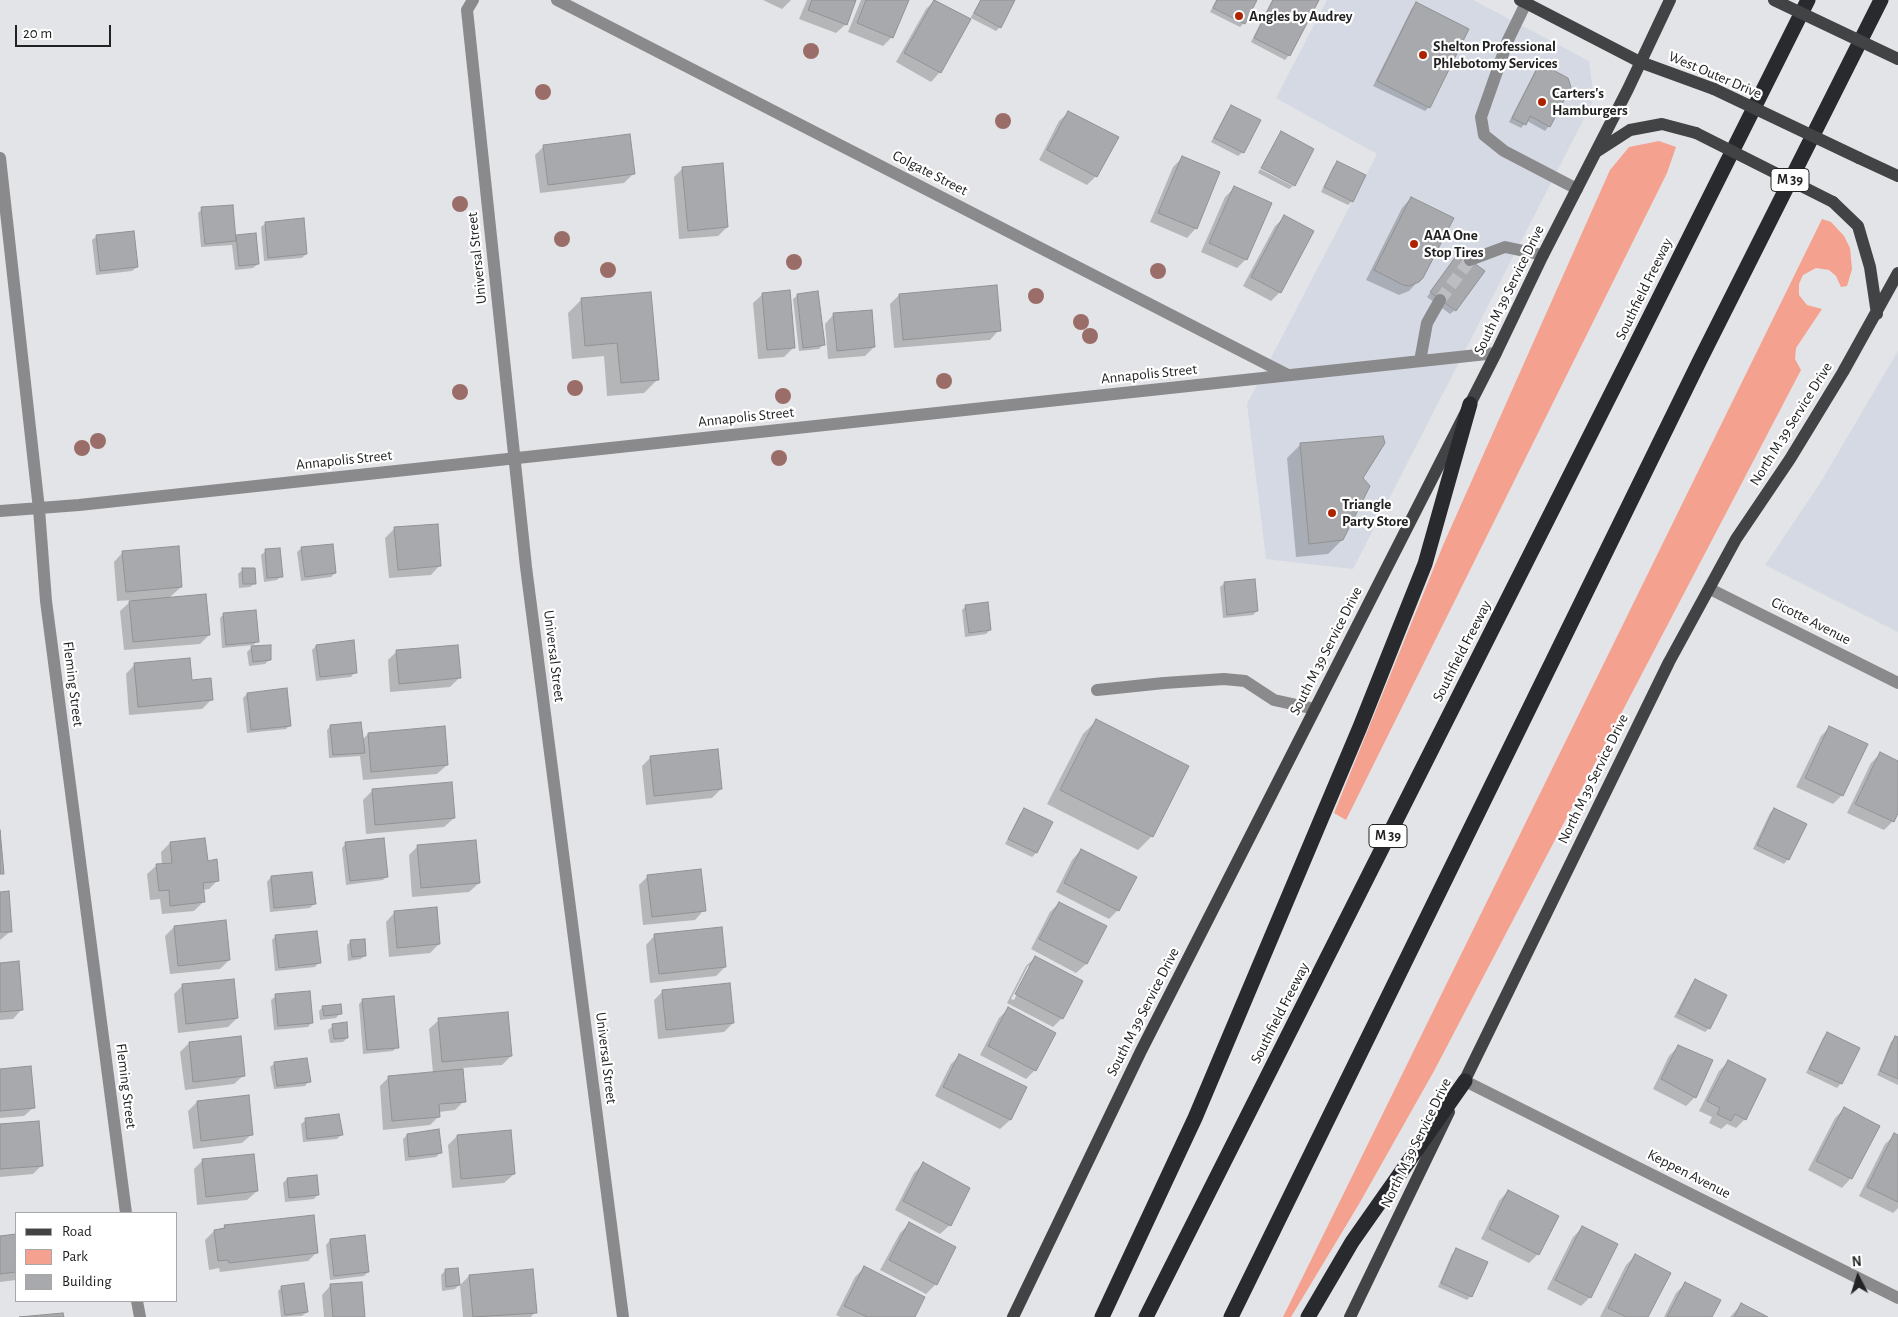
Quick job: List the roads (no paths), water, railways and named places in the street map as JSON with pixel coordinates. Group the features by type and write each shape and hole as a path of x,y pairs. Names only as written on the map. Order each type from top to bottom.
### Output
{"highway":[{"name":"Southfield Freeway","path":"1146,1317 1808,0"},
{"name":"M 39","path":"1231,1317 1704,352 1881,0"},
{"path":"1102,1317 1195,1118 1364,718 1425,564 1470,404"},
{"path":"1308,1317 1352,1242 1464,1080"}],"main road":[{"name":"South M 39 Service Drive","path":"1013,1317 1145,1042 1496,353 1670,0"},
{"path":"1774,0 1898,59"},
{"name":"West Outer Drive","path":"1528,1 1640,62 1714,89 1898,176"},
{"path":"1595,152 1630,130 1662,124 1696,133 1833,202 1858,226 1870,267 1877,314"},
{"name":"North M 39 Service Drive","path":"1350,1317 1668,662 1736,539 1790,459 1877,314 1898,273"}],"street":[{"name":"Universal Street","path":"473,0 467,10 526,567 623,1317"},
{"name":"Colgate Street","path":"556,0 1288,375"},
{"path":"1528,1 1508,40 1481,116 1484,134 1504,151 1577,189"},
{"name":"Fleming Street","path":"0,158 39,509 46,601 126,1212"},
{"path":"1470,260 1505,247 1543,256"},
{"path":"1420,361 1427,323 1440,300"},
{"name":"Annapolis Street","path":"0,511 39,509 514,459 1496,353"},
{"name":"Cicotte Avenue","path":"1710,588 1898,683"},
{"path":"1097,690 1224,679 1245,681 1274,700 1315,709"},
{"name":"Keppen Avenue","path":"1464,1080 1898,1298"},
{"path":"138,1302 140,1317"}],"tunnel":[{"path":"1440,300 1470,260"}],"place":[{"name":"Angles by Audrey","path":"1239,16"},
{"name":"Shelton Professional Phlebotomy Services","path":"1423,55"},
{"name":"Carters's Hamburgers","path":"1542,102"},
{"name":"AAA One Stop Tires","path":"1414,244"},
{"name":"Triangle Party Store","path":"1332,513"}]}
